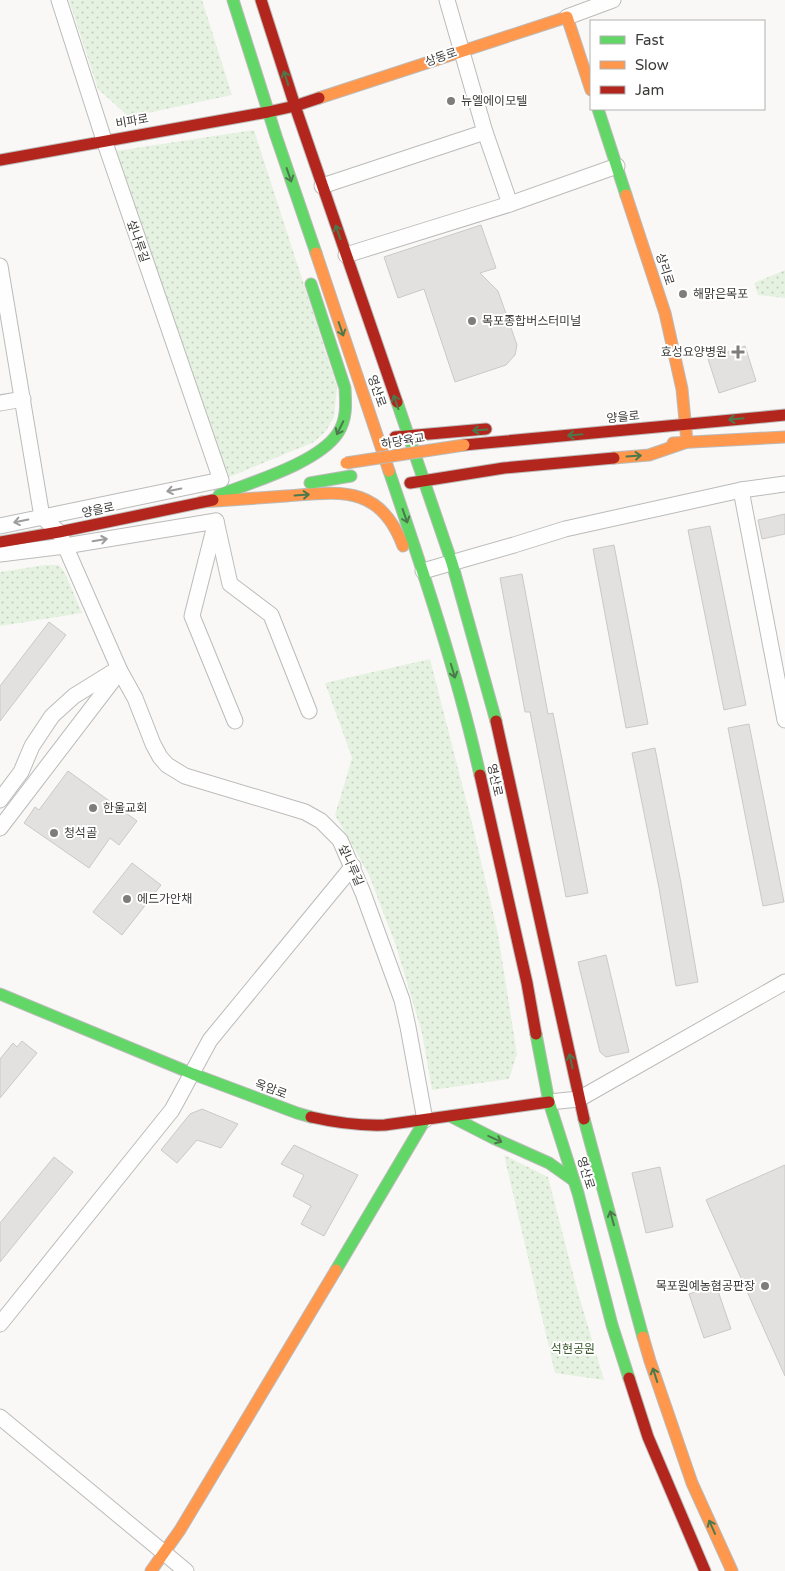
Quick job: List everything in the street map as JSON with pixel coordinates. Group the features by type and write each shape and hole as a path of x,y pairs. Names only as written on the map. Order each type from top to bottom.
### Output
{"street":[{"name":"섶나루길","path":"42,517 222,480 104,140 59,0"},
{"name":"영산로","path":"233,0 268,112 423,570 467,717 527,983 549,1102 574,1180 612,1325 648,1437 705,1571"},
{"name":"영산로","path":"261,0 322,186 452,564 493,708 579,1099 653,1372 692,1483 732,1571"},
{"path":"447,0 485,132 510,204"},
{"name":"상동로","path":"268,112 295,106 567,17 613,0"},
{"path":"567,17 590,87"},
{"name":"상리로","path":"598,110 665,313 680,378 687,442"},
{"name":"비파로","path":"0,160 268,112"},
{"path":"268,112 273,165"},
{"path":"322,186 485,132"},
{"path":"346,256 510,204 617,166"},
{"path":"0,266 42,517 62,539"},
{"path":"201,502 310,458 327,446 341,428 346,409 347,398 345,388 308,278"},
{"path":"0,404 23,399"},
{"name":"양을로","path":"464,445 785,415"},
{"path":"583,422 632,419 686,424"},
{"path":"379,439 494,429"},
{"path":"598,448 785,437"},
{"path":"394,486 504,468 649,455 687,442"},
{"name":"하당육교","path":"342,464 464,445"},
{"path":"380,472 427,465"},
{"name":"양을로","path":"0,542 62,539 310,472"},
{"name":"양을로","path":"201,502 356,476"},
{"path":"423,570 452,564 565,529 741,490 785,484"},
{"path":"741,490 785,720"},
{"path":"201,502 330,493 354,495 372,502 388,517 399,536 406,558"},
{"path":"0,526 42,517"},
{"path":"0,554 62,539 216,521"},
{"path":"216,521 230,584 271,615 309,711"},
{"path":"216,521 192,616 235,721"},
{"name":"섶나루길","path":"62,539 120,670 135,698 153,744 167,765 185,776 305,812 321,821 340,840 353,866 402,1000 424,1120"},
{"path":"0,800 20,772 32,746 52,716 74,696 120,670"},
{"path":"0,828 120,670"},
{"path":"468,775 527,983"},
{"path":"0,1324 172,1110 210,1040 353,866"},
{"path":"549,1102 579,1099 785,982"},
{"name":"옥암로","path":"0,994 193,1074 297,1113 336,1123 359,1126 385,1125 549,1102"},
{"path":"452,1117 549,1163 574,1180"},
{"path":"151,1571 180,1530 424,1120"},
{"path":"0,1417 186,1571"}],"green space":[{"path":"69,0 202,0 232,95 129,117 98,89"},
{"path":"254,130 337,387 334,417 326,431 314,442 227,478 116,151"},
{"path":"785,270 785,298 758,295 754,283"},
{"path":"45,565 59,565 65,573 82,613 0,626 0,572"},
{"path":"430,659 498,934 517,1054 509,1079 432,1090 422,1033 396,946 369,875 335,815 352,758 325,683"},
{"name":"석현공원","path":"504,1155 548,1177 577,1289 604,1380 555,1373"}],"building":[{"name":"목포종합버스터미널","path":"481,225 496,268 480,273 498,291 517,345 515,355 506,365 455,382 424,289 398,298 384,257"},
{"path":"745,346 756,381 719,393 708,359"},
{"path":"785,514 785,534 762,539 758,520"},
{"path":"710,526 746,705 724,710 688,530"},
{"path":"614,545 648,724 626,728 593,549"},
{"path":"522,574 548,714 553,713 588,893 566,897 530,712 525,712 500,578"},
{"path":"49,622 66,635 0,721 0,686"},
{"path":"749,724 784,902 763,906 728,728"},
{"path":"655,748 698,982 676,986 632,753"},
{"path":"68,771 137,821 119,845 110,838 89,868 24,823 35,807 39,810"},
{"name":"에드가안채","path":"132,863 161,885 122,935 93,912"},
{"path":"606,955 629,1052 606,1057 600,1052 578,962"},
{"path":"22,1041 37,1053 0,1098 0,1059 13,1043 17,1047"},
{"path":"202,1109 238,1124 221,1148 197,1140 177,1163 161,1150 190,1114"},
{"path":"294,1145 358,1175 324,1236 301,1224 311,1206 293,1196 304,1175 281,1164"},
{"path":"54,1157 73,1172 0,1262 0,1223"},
{"name":"목포원예농협공판장","path":"785,1165 785,1376 706,1200"},
{"path":"660,1167 673,1227 646,1233 632,1173"},
{"path":"716,1285 731,1329 704,1338 689,1294"}],"traffic: fast":[{"path":"233,0 276,136 316,253"},
{"path":"598,110 626,195"},
{"path":"219,495 266,478 316,454 328,444 341,428 345,411 345,388 311,284"},
{"path":"397,402 452,563 496,721"},
{"path":"389,471 450,660 480,775"},
{"path":"310,483 351,476"},
{"path":"0,994 193,1074 311,1117"},
{"path":"536,1034 549,1102 578,1193 612,1325 629,1378"},
{"path":"452,1117 549,1163 573,1180"},
{"path":"584,1119 643,1337"},
{"path":"336,1270 425,1120"}],"traffic: slow":[{"path":"319,98 567,17 590,87"},
{"path":"614,458 649,455 687,442 682,389 665,313 626,195"},
{"path":"316,253 389,471"},
{"path":"673,443 785,437"},
{"path":"346,463 464,445"},
{"path":"201,502 324,493 356,496 370,502 383,511 394,526 403,546"},
{"path":"151,1571 180,1530 336,1270"},
{"path":"643,1337 692,1483 732,1571"}],"traffic: jam":[{"path":"261,0 295,106 397,402"},
{"path":"0,160 268,112 319,98"},
{"path":"464,445 785,415"},
{"path":"395,437 486,429"},
{"path":"410,483 504,468 614,458"},
{"path":"0,542 59,532 213,500"},
{"path":"496,721 584,1119"},
{"path":"480,775 527,983 536,1034"},
{"path":"311,1117 348,1124 385,1125 549,1102"},
{"path":"629,1378 648,1437 705,1571"}],"place":[{"name":"뉴엘에이모텔","path":"451,101"},
{"name":"해맑은목포","path":"683,294"},
{"name":"목포종합버스터미널","path":"472,321"},
{"name":"효성요양병원","path":"738,352"},
{"name":"한울교회","path":"93,808"},
{"name":"청석골","path":"54,833"},
{"name":"에드가안채","path":"127,899"},
{"name":"목포원예농협공판장","path":"765,1286"}]}
